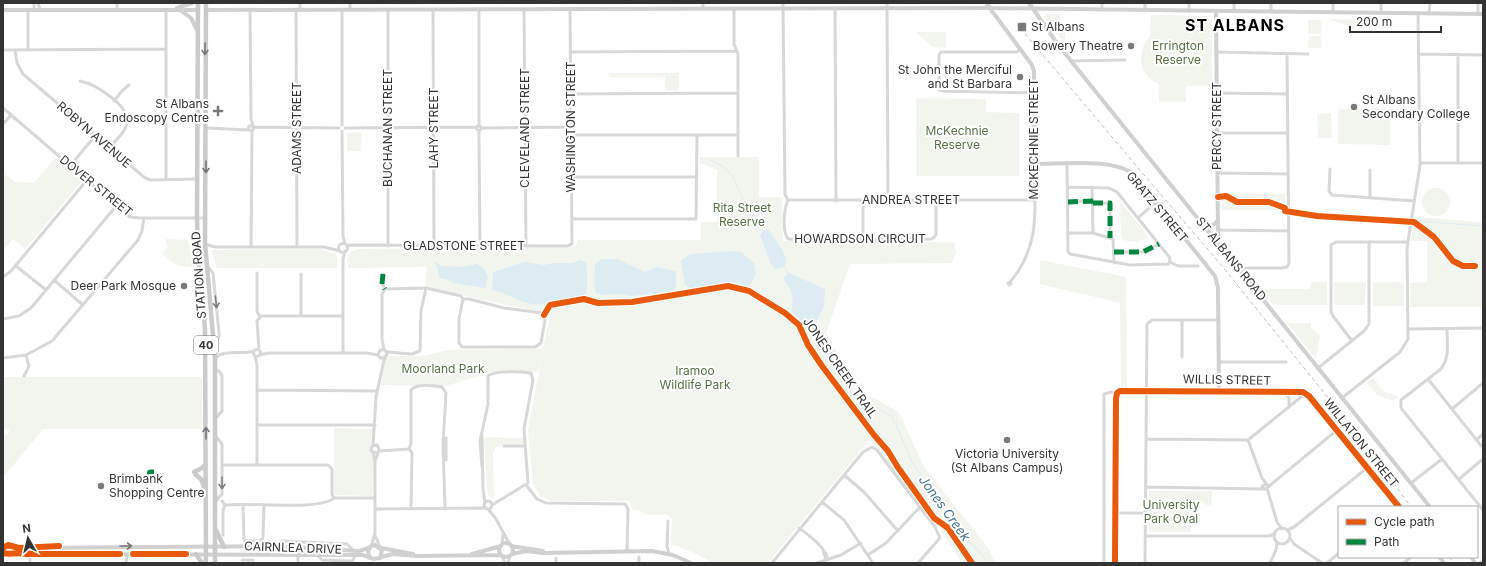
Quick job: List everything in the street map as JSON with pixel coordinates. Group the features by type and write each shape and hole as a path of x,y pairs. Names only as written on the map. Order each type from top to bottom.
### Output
{"main road":[{"name":"40","path":"198,3 198,10"},
{"name":"40","path":"206,3 206,10"},
{"path":"198,10 206,10"},
{"name":"STATION ROAD","path":"198,10 197,218 198,253 206,328 206,563"},
{"name":"STATION ROAD","path":"206,10 205,244 215,358 215,563"},
{"path":"198,128 206,128"},
{"path":"205,490 201,479 195,474 206,464"},
{"path":"206,474 215,473"},
{"path":"215,524 219,538 224,547"},
{"path":"196,554 202,563"}],"street":[{"path":"34,3 34,10"},
{"path":"38,3 40,10"},
{"path":"117,3 117,10"},
{"path":"168,10 192,3"},
{"name":"ADAMS STREET","path":"297,247 298,10 300,3"},
{"path":"350,3 350,9"},
{"path":"469,3 469,9"},
{"path":"703,3 703,9"},
{"path":"783,3 785,195 788,200"},
{"path":"887,3 888,200"},
{"name":"MCKECHNIE STREET","path":"986,3 1032,65 1034,93 1035,220 1030,248 1026,260 1010,282"},
{"name":"ST ALBANS ROAD","path":"1029,3 1043,25 1429,506"},
{"path":"1102,3 1102,10"},
{"path":"1145,3 1145,11"},
{"path":"1188,11 1189,3"},
{"path":"1234,3 1234,11"},
{"path":"1271,3 1271,12"},
{"path":"1333,3 1333,12"},
{"path":"1381,3 1381,13"},
{"path":"1429,13 1430,3"},
{"path":"1478,3 1478,14"},
{"path":"1059,4 1059,10"},
{"path":"206,10 990,8 1483,14"},
{"path":"342,9 344,247 343,353"},
{"name":"BUCHANAN STREET","path":"388,9 388,246"},
{"name":"LAHY STREET","path":"433,9 434,246"},
{"path":"479,9 480,246"},
{"name":"CLEVELAND STREET","path":"524,9 526,246"},
{"name":"WASHINGTON STREET","path":"570,9 572,244"},
{"path":"734,9 734,44 737,51 738,156"},
{"path":"835,9 836,200"},
{"path":"3,10 198,10"},
{"path":"28,10 28,50"},
{"path":"166,179 166,49 168,10"},
{"path":"178,10 191,18 198,32"},
{"path":"250,10 252,247"},
{"name":"PERCY STREET","path":"1216,11 1218,173 1218,230 1216,241"},
{"path":"1342,398 1404,348 1407,342 1408,242 1413,201 1416,192 1420,163 1418,13"},
{"path":"3,50 166,49"},
{"path":"1020,49 1017,52 941,52 939,55 939,90 1034,93"},
{"name":"ROBYN AVENUE","path":"15,50 17,63 23,74 145,178 198,179"},
{"path":"570,52 737,51"},
{"path":"1217,52 1308,54"},
{"path":"1240,270 1247,268 1282,268 1287,266 1287,54"},
{"path":"1419,54 1483,54"},
{"path":"1458,54 1458,163"},
{"path":"1071,60 1125,60"},
{"path":"80,81 95,86 124,110 127,123 124,130 109,148"},
{"path":"114,101 122,91 130,86"},
{"path":"571,94 738,93"},
{"path":"1217,93 1287,94"},
{"name":"DOVER STREET","path":"3,108 130,217 205,218"},
{"path":"3,124 11,115"},
{"path":"206,128 571,127"},
{"path":"1217,133 1287,133"},
{"path":"571,135 738,135"},
{"path":"572,219 694,219 697,217 697,135"},
{"path":"70,166 95,136"},
{"path":"1420,163 1483,163"},
{"name":"GRATZ STREET","path":"1034,164 1108,164 1124,168 1133,174 1216,279 1218,288 1218,320"},
{"path":"1068,164 1068,233 1070,254 1114,262 1164,265 1170,262"},
{"path":"1330,169 1331,194 1413,201"},
{"path":"1370,170 1370,198"},
{"path":"1218,173 1288,174"},
{"path":"572,177 697,177"},
{"path":"3,277 16,266 87,180"},
{"path":"1068,187 1109,188 1114,190 1170,258 1170,262"},
{"path":"1092,187 1093,233"},
{"name":"ANDREA STREET","path":"788,200 1034,200"},
{"name":"HOWARDSON CIRCUIT","path":"788,200 786,207 786,234 789,240 855,240 863,238 869,240 932,239 936,235 936,200"},
{"path":"862,200 863,238"},
{"path":"1068,202 1110,203 1110,238"},
{"path":"1138,218 1156,202"},
{"path":"3,319 15,318 23,314 46,290 117,205"},
{"path":"3,358 26,355 52,341 138,240 142,230 144,218"},
{"path":"1204,225 1208,226 1216,223 1218,220"},
{"path":"1218,230 1288,231"},
{"path":"1068,233 1093,233 1114,240 1114,262"},
{"path":"1352,341 1333,316 1331,311 1330,248 1332,244 1336,242 1408,242"},
{"path":"1318,368 1366,330 1369,322 1369,242"},
{"name":"GLADSTONE STREET","path":"205,244 215,247 332,248 388,246 567,246 572,244"},
{"path":"1114,252 1143,252 1159,244"},
{"name":"GLADSTONE STREET","path":"206,251 215,247"},
{"name":"GLADSTONE STREET","path":"332,248 340,251 344,247"},
{"path":"340,251 343,259"},
{"path":"1170,262 1178,266 1198,266"},
{"path":"16,266 46,290"},
{"path":"257,273 257,311 260,317"},
{"path":"301,274 301,316"},
{"path":"383,274 382,284 385,289"},
{"path":"54,280 83,305"},
{"path":"385,289 426,288 461,296 463,299 469,299 504,308 542,313 545,320 541,343 536,347 461,346 459,343 459,323 463,299"},
{"path":"367,353 382,357 395,354 415,354 420,351 421,311 426,288"},
{"path":"379,560 382,552 375,533 375,461 377,448 375,425 377,391 382,367 382,294 385,289"},
{"path":"260,317 343,316"},
{"path":"257,465 257,365 254,350 257,341 257,321 260,317"},
{"path":"1146,563 1147,324 1152,320 1218,320 1220,362 1219,390"},
{"path":"1182,320 1182,357"},
{"path":"1408,329 1483,328"},
{"path":"1447,329 1447,359 1441,369 1401,400 1400,404 1401,408 1483,510"},
{"path":"257,341 260,350 257,365"},
{"path":"214,344 224,353"},
{"path":"215,358 224,353 245,353 254,350 269,353 367,353 382,350 395,354"},
{"path":"382,350 382,357"},
{"path":"245,353 260,356 269,353"},
{"path":"24,376 29,366 26,355"},
{"path":"1220,362 1286,362"},
{"path":"476,508 485,504 491,504 500,500 526,485 528,481 525,446 525,419 533,380 532,375 529,372 493,373 489,375 488,404 482,435 482,467 485,504 487,509 494,515"},
{"path":"1428,379 1483,448"},
{"path":"1452,409 1483,383"},
{"path":"411,508 412,453 409,449 411,443 411,390 413,387 442,387 445,389 445,434 447,444 445,463 445,508"},
{"path":"257,390 377,391"},
{"name":"WILLIS STREET","path":"1117,393 1122,390 1219,390 1300,391 1306,394"},
{"path":"1284,391 1289,398 1289,407"},
{"path":"1104,563 1104,394 1111,392 1117,393 1115,503 1117,512 1115,521 1115,563"},
{"path":"1146,439 1248,440 1306,394"},
{"name":"WILLATON STREET","path":"1306,394 1337,430 1396,506"},
{"path":"257,425 375,425"},
{"path":"1146,487 1257,488 1265,486 1272,483 1337,430"},
{"path":"1476,440 1483,434"},
{"path":"215,435 222,444 222,494 215,502"},
{"path":"1248,440 1280,529"},
{"path":"504,446 525,446"},
{"path":"772,563 863,452 872,447 877,450 938,532 940,538 918,563"},
{"path":"373,453 377,448"},
{"path":"375,461 371,449 409,449"},
{"path":"1411,483 1442,459"},
{"path":"1458,479 1483,459"},
{"path":"222,465 328,465 332,469 332,495 334,498"},
{"path":"1289,534 1294,527 1367,468"},
{"path":"844,475 868,496 898,530"},
{"path":"526,485 537,499 546,503 625,504 628,509 628,551"},
{"path":"483,494 491,504 494,515 513,550 507,563 499,550 501,546 502,531"},
{"path":"225,505 315,504 329,502 334,498 375,498"},
{"path":"222,501 225,505"},
{"path":"822,502 844,520 861,543 873,563"},
{"path":"487,509 491,504"},
{"path":"223,536 223,510 225,505"},
{"path":"243,505 244,540 259,541 264,538 264,505"},
{"path":"868,555 886,543 920,507"},
{"path":"375,509 487,509"},
{"path":"1117,512 1146,513"},
{"path":"668,521 669,554"},
{"path":"1280,529 1287,530 1294,527"},
{"path":"800,528 823,550 827,560"},
{"path":"1275,536 1280,529"},
{"path":"1287,530 1294,544"},
{"path":"375,533 368,551 372,560 379,560 393,554 424,556 502,556 526,551 538,553 628,551 661,552 691,563"},
{"path":"1146,536 1275,536"},
{"path":"1270,563 1276,550 1277,542 1275,536"},
{"path":"1276,550 1290,538"},
{"path":"275,546 277,543 283,541 347,544 355,553"},
{"path":"1277,542 1282,544"},
{"path":"1287,542 1294,544 1322,563"},
{"path":"817,563 847,552 861,543"},
{"path":"467,555 506,544 549,552"},
{"path":"370,547 375,545 424,556"},
{"path":"11,546 12,552"},
{"path":"85,546 85,554"},
{"path":"146,546 146,554"},
{"name":"CAIRNLEA DRIVE","path":"4,547 275,546 355,553 366,556 372,560"},
{"path":"661,552 668,546"},
{"path":"4,547 4,553"},
{"name":"CAIRNLEA DRIVE","path":"4,553 316,554 355,553 370,547"},
{"path":"298,563 299,548"},
{"path":"30,554 30,563"},
{"path":"126,554 126,563"},
{"path":"1327,563 1338,554"},
{"path":"638,563 639,557"},
{"path":"556,558 556,563"},
{"path":"242,560 253,560"},
{"path":"1480,563 1483,560"}],"green space":[{"path":"1046,14 1060,14 1060,31 1065,32 1065,44 1044,17"},
{"name":"Errington Reserve","path":"1151,15 1208,16 1212,20 1212,86 1185,86 1186,102 1159,102 1159,84 1148,77 1142,68 1142,51 1150,34"},
{"path":"1329,19 1366,20 1367,26 1352,29"},
{"path":"1308,20 1321,20 1321,34 1308,34"},
{"path":"916,32 946,32 946,48 932,47"},
{"path":"1309,36 1321,36 1321,48 1308,48"},
{"path":"608,73 679,73 679,90 665,90 665,77 609,77"},
{"name":"McKechnie Reserve","path":"916,98 986,99 986,112 1019,113 1019,176 916,176"},
{"path":"1338,109 1390,109 1390,145 1338,144"},
{"path":"1331,113 1332,138 1318,138 1317,114"},
{"path":"361,132 361,151 347,151 347,133"},
{"name":"Iramoo Wildlife Park","path":"700,157 759,157 759,197 782,197 783,241 954,242 956,253 951,263 850,264 826,333 857,389 899,412 924,467 986,545 996,563 962,563 938,526 870,439 768,563 713,563 697,554 671,544 672,519 667,515 649,515 632,509 630,501 551,501 540,496 533,484 528,430 541,362 538,372 492,372 446,386 381,385 385,360 390,356 424,356 448,350 543,349 551,313 505,305 426,286 426,267 348,268 348,256 352,252 358,249 573,247 577,244 577,240 701,240 701,222 717,222 717,170 700,163"},
{"path":"55,158 83,180 25,249 13,239 3,251 3,172 15,182 34,183"},
{"path":"1436,188 1446,192 1450,202 1446,212 1436,216 1426,212 1422,202 1426,192"},
{"path":"1223,193 1285,194 1285,210 1222,210"},
{"path":"1120,201 1149,237 1136,241 1123,240 1121,236"},
{"path":"1415,217 1483,222 1483,307 1410,307 1410,283 1427,282 1427,241 1411,241"},
{"path":"165,239 188,240 194,267 180,266 169,260 162,252 168,247"},
{"path":"321,249 336,254 338,268 217,268 211,250"},
{"path":"1040,260 1126,277 1127,387 1121,387 1120,303 1040,284"},
{"path":"1311,282 1327,282 1327,305 1273,305 1261,289 1310,289"},
{"path":"1334,282 1366,282 1365,305 1334,305"},
{"path":"1373,282 1404,282 1404,306 1373,306"},
{"path":"1287,323 1311,323 1311,329 1320,335 1316,359"},
{"path":"3,377 202,377 202,429 43,429 3,478 3,438 10,430 3,429"},
{"path":"1373,378 1383,391 1399,397 1393,401 1377,395 1367,383"},
{"path":"334,428 373,429 370,449 374,460 372,496 334,495"},
{"path":"486,437 524,438 524,444 507,444 496,447 493,453 494,498 490,498 487,491 484,439"},
{"name":"University Park Oval","path":"1149,491 1212,491 1212,506 1206,505 1202,502 1198,505 1194,512 1191,532 1149,532"}],"shaded area":[{"path":"768,229 780,246 786,259 786,264 782,268 775,269 770,262 760,235 764,230"},
{"path":"734,251 741,252 754,263 756,274 749,286 734,282 690,288 685,285 681,261 690,254"},
{"path":"601,259 617,259 645,272 656,267 676,271 676,286 673,291 632,296 617,294 604,295 596,293 594,283 595,264"},
{"path":"581,260 586,263 587,284 585,295 554,303 531,304 492,290 493,272 525,262 544,265 553,263 572,263"},
{"path":"436,261 441,266 461,267 477,264 484,268 488,277 485,288 454,283 446,279 439,278"},
{"path":"789,273 825,289 824,306 816,323 806,326 791,311 793,297 783,278"}],"waterway":[{"name":"Jones Creek","path":"709,159 724,167 733,177 750,214 763,234"},
{"path":"1327,215 1407,220"},
{"path":"1417,221 1483,226"},
{"name":"Jones Creek","path":"784,266 789,274"},
{"name":"Jones Creek","path":"815,323 840,373 851,389 858,398 892,416 912,462 928,484 939,495 966,541 974,545 988,563"}],"railway":[{"path":"1025,34 1222,266 1366,445 1410,506"},
{"path":"1450,558 1454,563"}],"marked path":[{"path":"1068,202 1093,201"},
{"path":"1093,203 1110,203 1110,238"},
{"path":"1114,252 1143,252 1159,244"},
{"path":"383,274 382,284 385,289"},
{"path":"147,474 154,472"}],"cycle path":[{"path":"1218,197 1226,196 1237,202 1269,202 1285,208 1285,211 1317,216 1414,222 1434,237 1453,261 1463,266 1475,266"},
{"name":"JONES CREEK TRAIL","path":"544,315 550,305 584,299 598,303 632,302 728,286 749,291 785,313 799,325 808,345 822,366 874,435 888,451 934,518 948,528 972,563"},
{"path":"1115,563 1116,399 1117,393 1120,391 1303,392 1309,396 1398,506"},
{"path":"3,548 8,545 19,548 59,546"},
{"path":"3,553 120,554"},
{"path":"133,554 186,554"}],"place":[{"name":"St Albans","path":"1022,27"},
{"name":"Bowery Theatre","path":"1131,46"},
{"name":"St John the Merciful and St Barbara","path":"1020,77"},
{"name":"St Albans Secondary College","path":"1354,107"},
{"name":"St Albans Endoscopy Centre","path":"218,111"},
{"name":"Deer Park Mosque","path":"184,286"},
{"name":"Victoria University (St Albans Campus)","path":"1007,440"},
{"name":"Brimbank Shopping Centre","path":"101,486"}],"district":[{"name":"ST ALBANS","path":"1235,25"}],"park label":[{"name":"Rita Street Reserve","path":"742,215"},
{"name":"Moorland Park","path":"443,369"}]}
